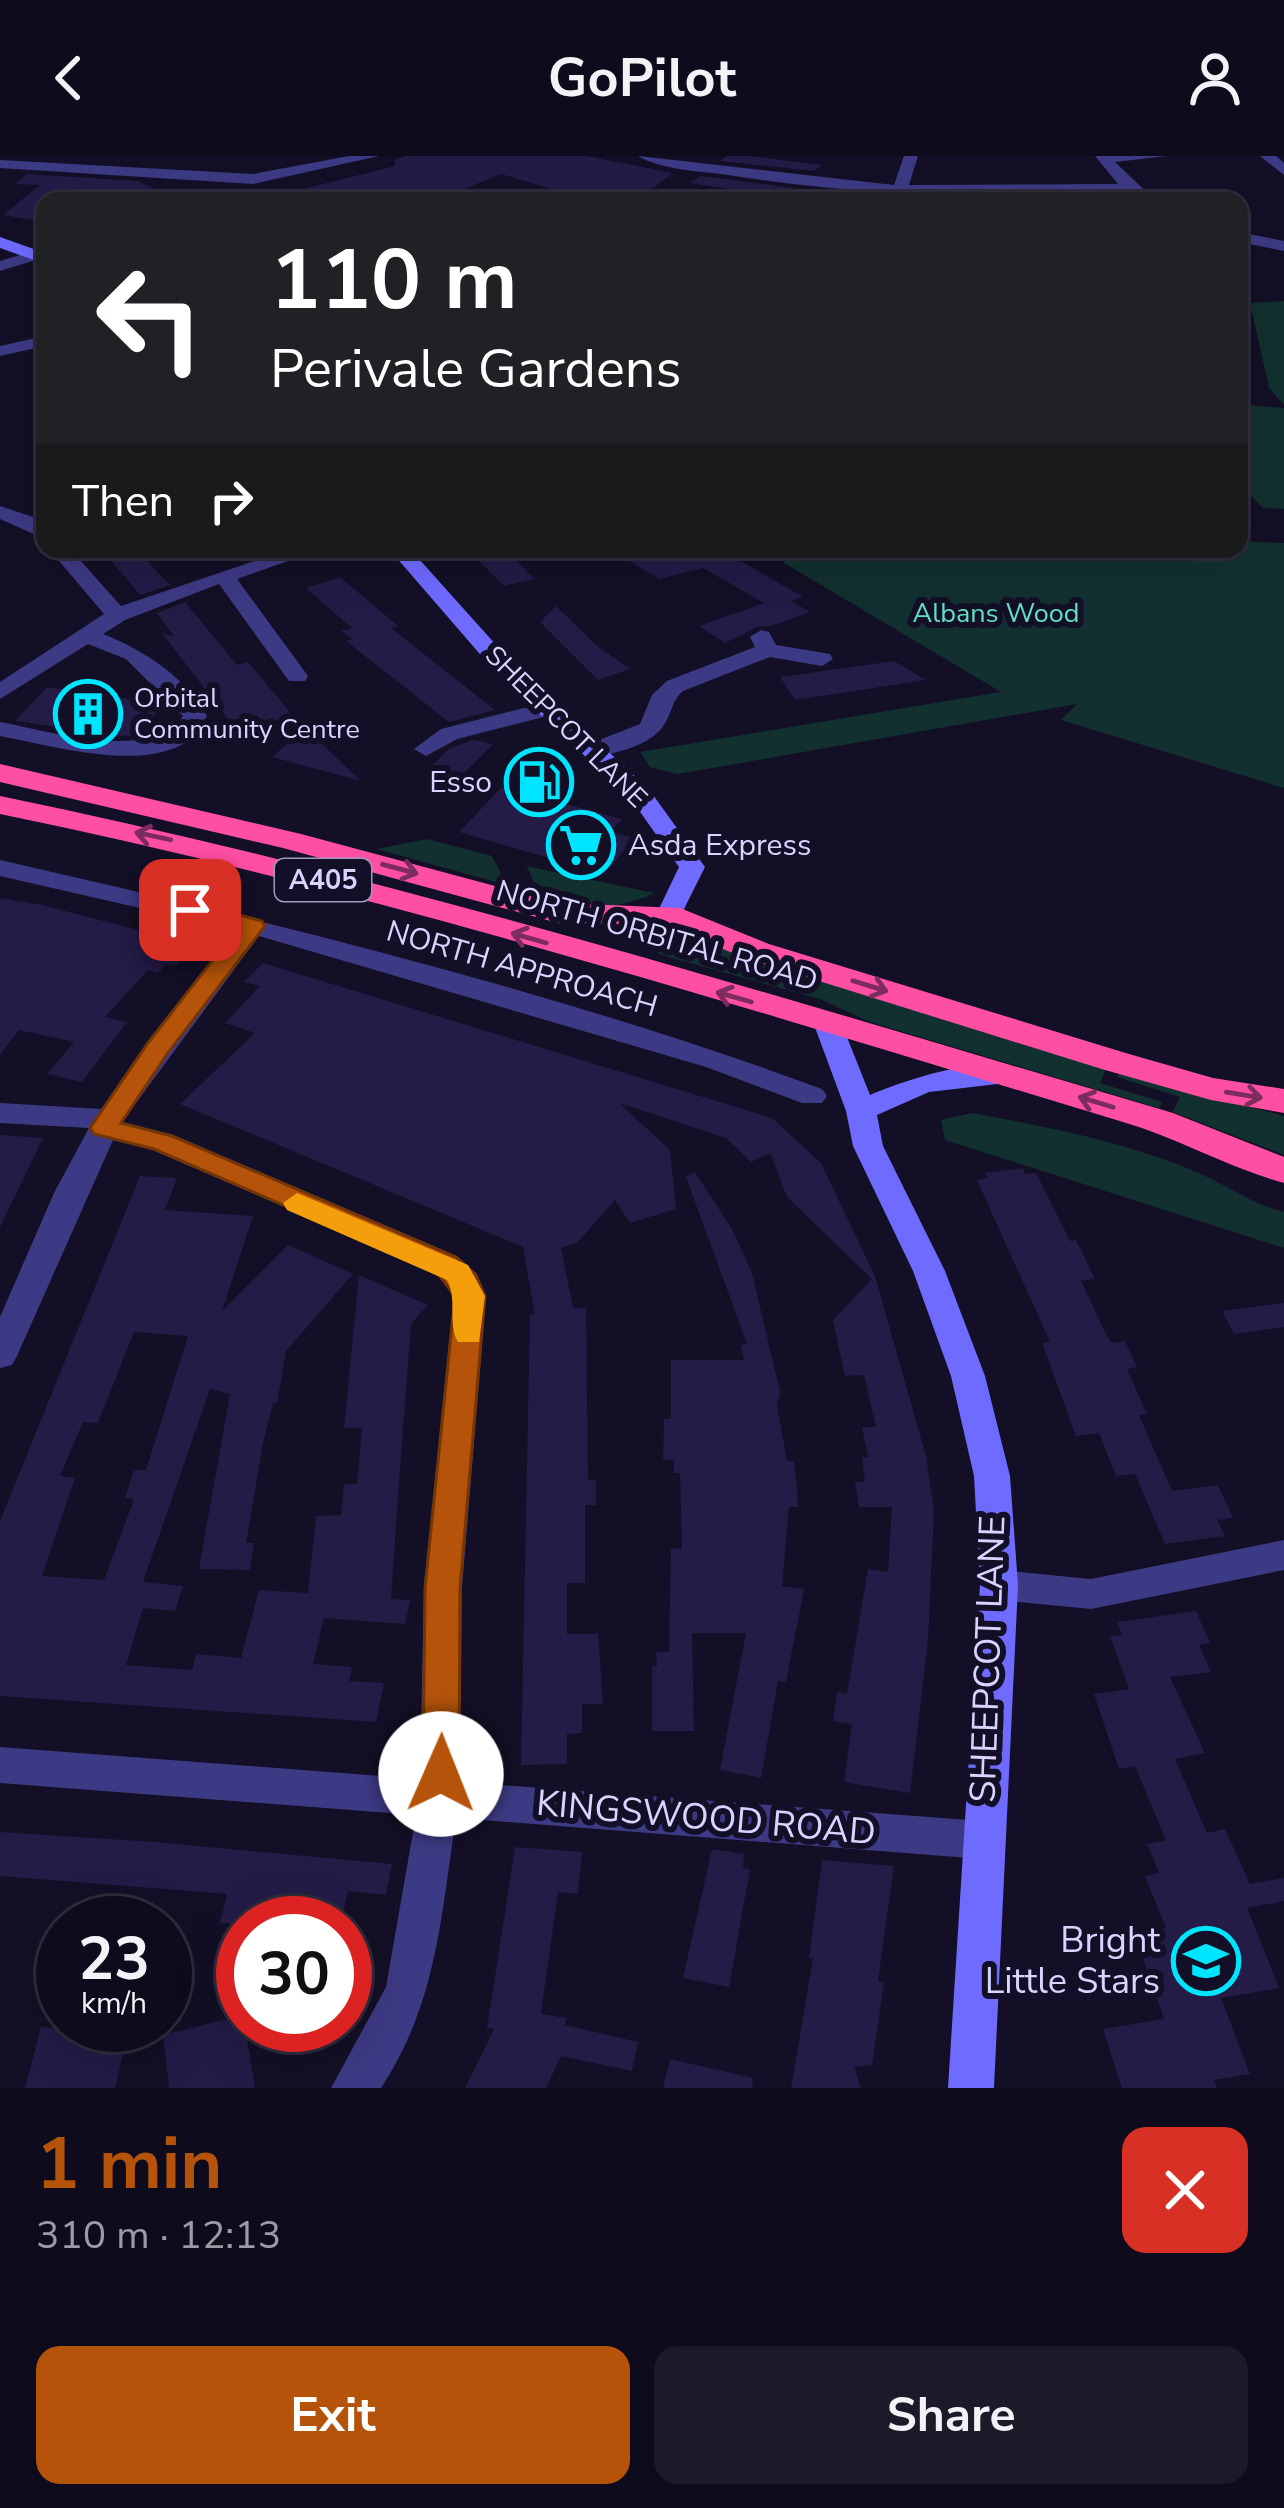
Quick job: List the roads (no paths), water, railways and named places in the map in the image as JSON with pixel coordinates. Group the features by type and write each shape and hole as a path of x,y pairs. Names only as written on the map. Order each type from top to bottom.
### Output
{"highway":[{"name":"NORTH ORBITAL ROAD","path":"0,773 290,840 557,914 668,915 757,951 1117,1062 1210,1089 1284,1101"},
{"name":"NORTH ORBITAL ROAD","path":"0,805 171,840 827,1022 1202,1136 1284,1171"},
{"path":"630,917 621,935 641,971"}],"street":[{"path":"9,162 254,179 372,156"},
{"path":"645,156 768,177 899,189 1130,188"},
{"path":"899,189 911,156"},
{"path":"1103,157 1160,156"},
{"path":"1268,156 1284,171"},
{"path":"1103,157 1136,192"},
{"path":"254,179 271,192"},
{"path":"1248,240 1284,247"},
{"path":"0,242 36,255"},
{"path":"0,266 36,258"},
{"path":"0,351 36,343"},
{"path":"0,512 36,524"},
{"path":"67,558 117,615"},
{"path":"0,692 117,615 284,558"},
{"name":"SHEEPCOT LANE","path":"407,558 464,625 683,846 692,867 668,915"},
{"path":"225,577 297,676"},
{"path":"0,729 148,750 172,742 189,729 195,716 189,706 134,654 84,635"},
{"path":"592,751 653,729 662,716 664,695 675,686 763,641 822,659"},
{"path":"426,749 449,734 548,709"},
{"name":"NORTH APPROACH","path":"0,868 253,926 695,1054 812,1096"},
{"path":"0,1356 70,1193 106,1124 253,926"},
{"name":"SHEEPCOT LANE","path":"827,1022 861,1111 868,1146 929,1270 968,1376 992,1476 999,1585 971,2088"},
{"path":"861,1111 923,1083 1006,1074"},
{"path":"0,1113 106,1124 162,1142 446,1264 465,1282 471,1312 442,1588 439,1796 408,1988 382,2045 354,2088"},
{"path":"999,1585 1090,1594 1284,1555"},
{"name":"KINGSWOOD ROAD","path":"0,1765 982,1840"}],"place":[{"name":"Orbital Community Centre","path":"88,714"},
{"name":"Esso","path":"539,782"},
{"name":"Asda Express","path":"581,845"},
{"name":"Bright Little Stars","path":"1206,1961"}],"park label":[{"name":"Albans Wood","path":"996,613"}]}
